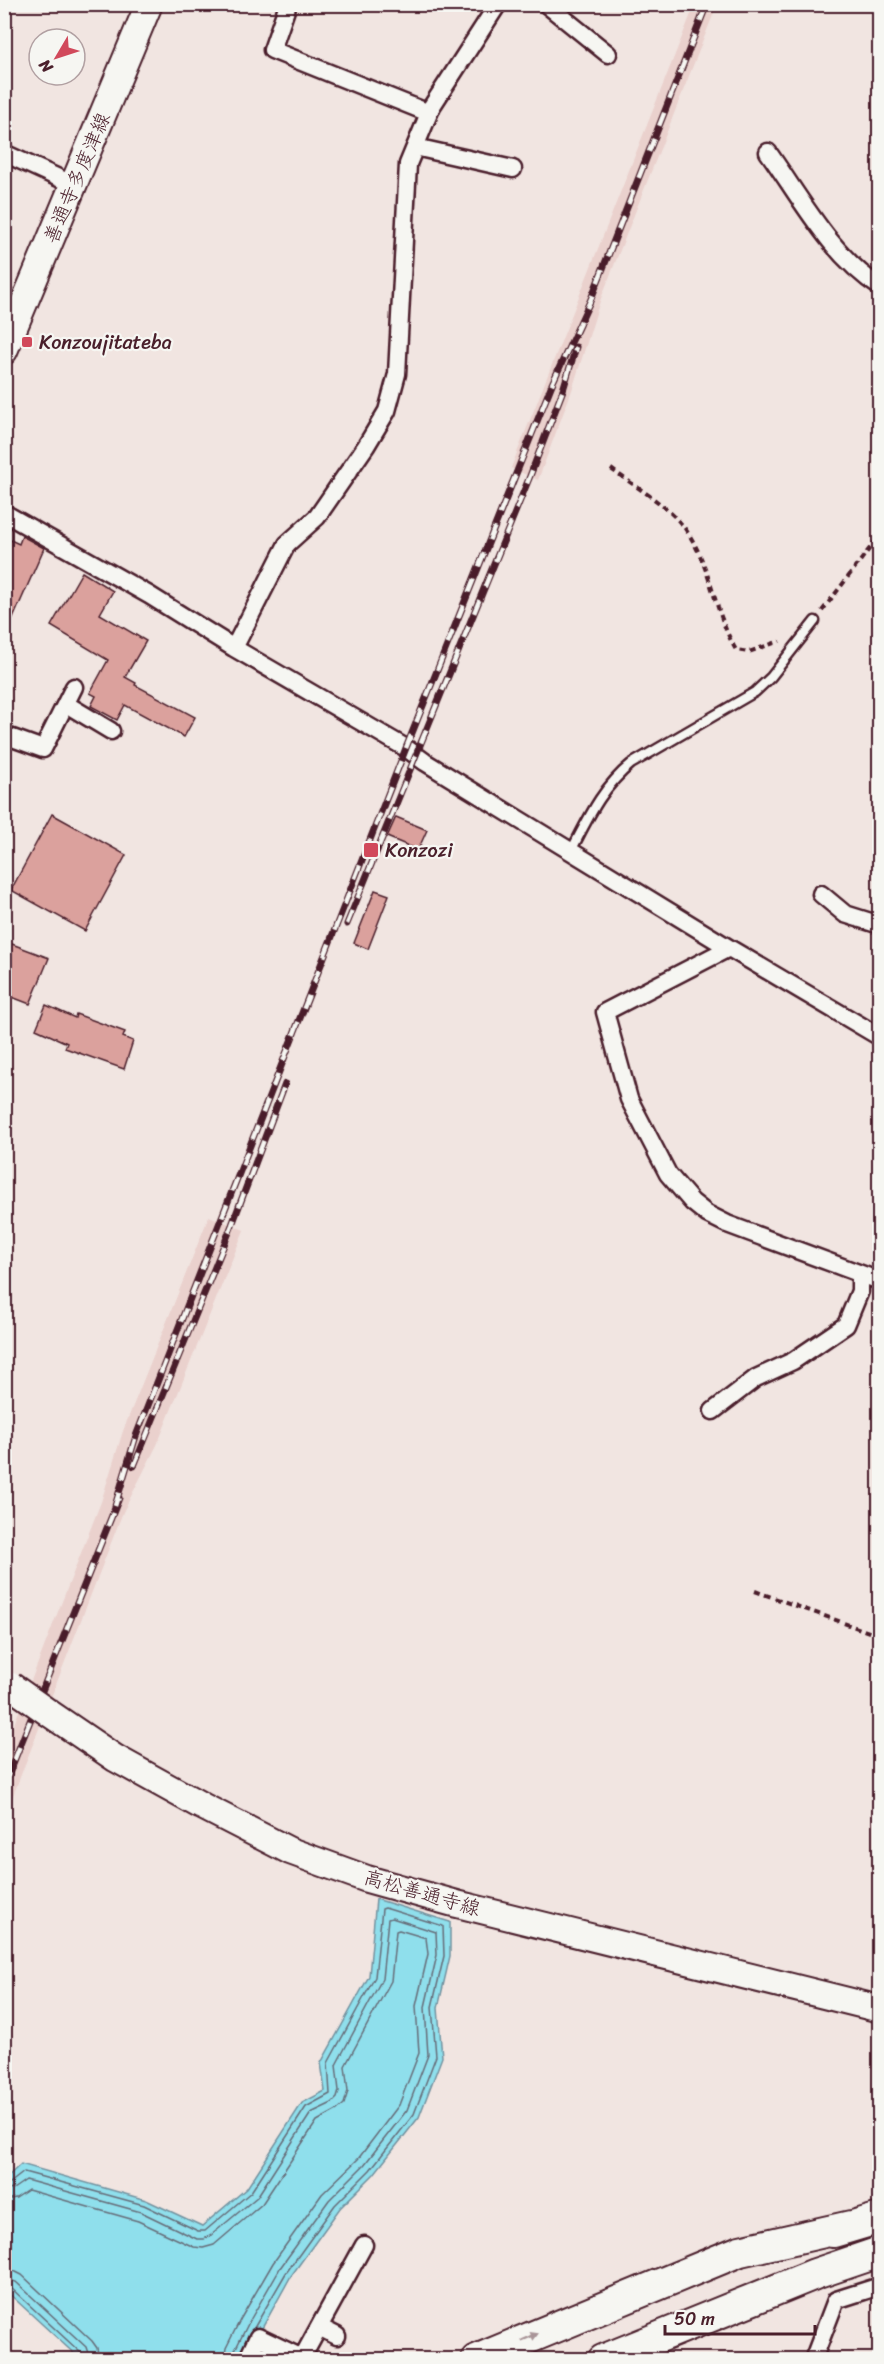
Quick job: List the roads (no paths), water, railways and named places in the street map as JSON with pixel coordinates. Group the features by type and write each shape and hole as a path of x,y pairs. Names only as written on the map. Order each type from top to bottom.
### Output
{"highway":[{"path":"476,2360 740,2251 879,2218"},
{"path":"529,2360 722,2271 851,2226"},
{"path":"603,2360 753,2298 879,2252"},
{"path":"652,2360 879,2258"}],"main road":[{"name":"善通寺多度津線","path":"4,351 149,4"},
{"name":"高松善通寺線","path":"8,1683 115,1758 291,1851 368,1879 457,1904 879,2009"}],"street":[{"path":"288,4 272,50 429,114"},
{"path":"234,648 287,544 317,517 387,411 397,374 408,164 429,114 498,4"},
{"path":"546,4 608,54"},
{"path":"415,147 513,169"},
{"path":"768,152 840,252 856,269 879,287"},
{"path":"4,153 74,185"},
{"path":"4,513 67,554 149,595 234,648 406,748 425,762 729,948 879,1037"},
{"path":"4,735 43,749 74,687"},
{"path":"66,704 111,731"},
{"path":"821,894 846,914 879,925"},
{"path":"729,948 605,1012 628,1099 668,1174 692,1202 707,1214 727,1224 879,1281"},
{"path":"713,1411 756,1378 793,1360 846,1325 860,1291 860,1274"},
{"path":"247,2360 258,2337 302,2358 364,2245"},
{"path":"813,2360 836,2300 879,2286"},
{"path":"319,2327 337,2336"}],"lane":[{"path":"571,851 602,793 614,778 631,764 755,692 771,677 815,621"}],"water":[{"path":"376,1899 450,1922 450,1956 438,2008 442,2057 419,2117 374,2174 340,2208 291,2276 245,2359 80,2359 5,2290 4,2180 21,2164 146,2200 202,2226 247,2188 302,2103 325,2091 321,2063 369,1976"}],"railway":[{"path":"115,1506 136,1436 406,748 552,384 591,299 707,4"},
{"path":"347,924 530,476 563,390 576,347"},
{"path":"134,1466 232,1225 285,1084"},
{"path":"4,1786 119,1498"}],"place":[{"name":"Konzoujitateba","path":"27,342"},
{"name":"Konzozi","path":"371,850"}]}
